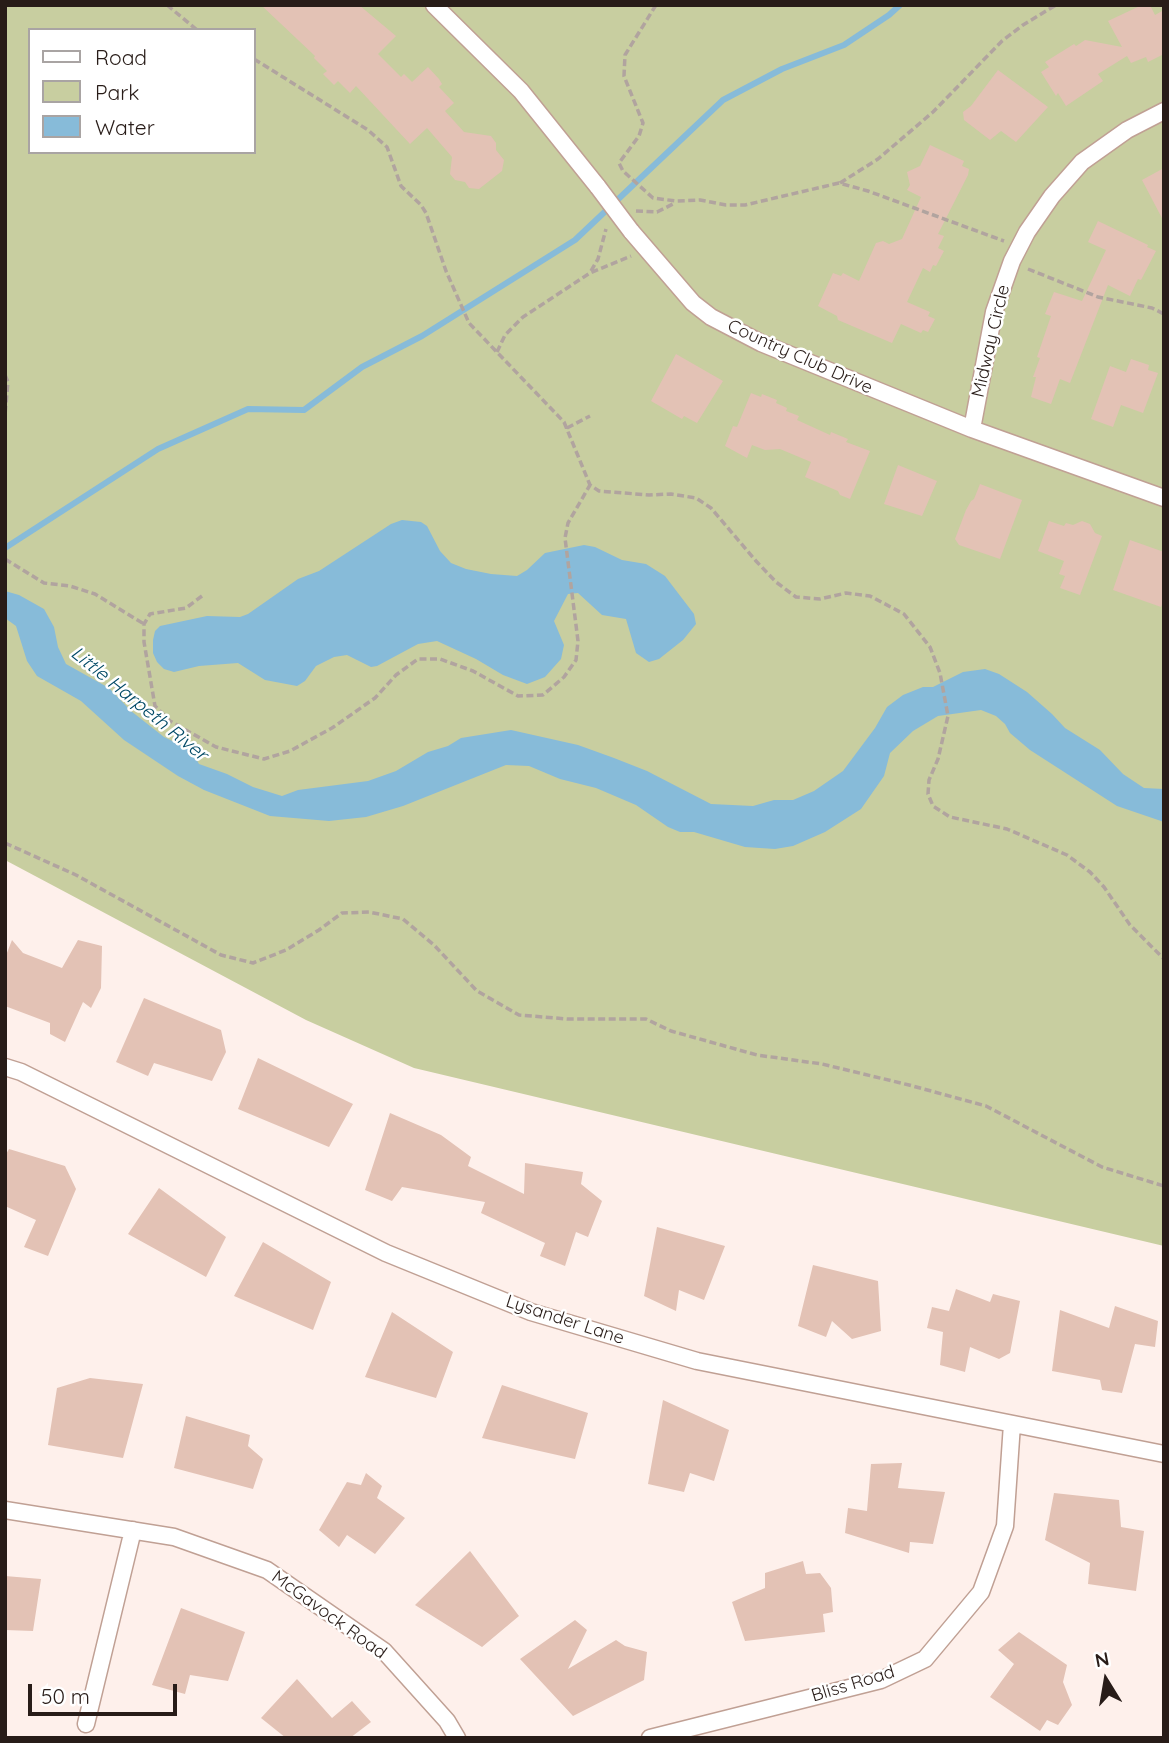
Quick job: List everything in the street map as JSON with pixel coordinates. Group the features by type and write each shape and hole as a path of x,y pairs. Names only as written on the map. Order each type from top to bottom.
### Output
{"street":[{"name":"Country Club Drive","path":"434,5 529,100 646,250 710,317 761,343 972,429 1164,498"},
{"name":"Midway Circle","path":"972,429 995,312 1012,261 1027,232 1052,196 1082,162 1164,111"},
{"name":"Lysander Lane","path":"5,1067 21,1072 386,1253 531,1311 697,1361 1164,1454"},
{"name":"Bliss Road","path":"650,1738 881,1680 925,1659 981,1592 1005,1526 1012,1424"},
{"name":"McGavock Road","path":"5,1510 174,1537 267,1570 384,1651 447,1721 457,1738"},
{"path":"86,1724 133,1530"}],"path":[{"path":"167,5 195,28"},
{"path":"656,5 629,46 623,65 625,82 643,123 639,136 619,163 623,171 655,200 700,200 726,205 745,205 786,198 839,183 878,159 927,117 1002,41 1056,5"},
{"path":"256,60 368,130 387,147 401,186 426,213 466,318 480,336 556,413 567,428 590,485 599,491 671,494 696,498 711,509 776,582 796,597 820,599 846,593 870,596 904,614 930,647 940,673 948,716 929,780 928,794 933,806 950,817 1007,829 1067,855 1090,872 1104,887 1130,925 1164,959"},
{"path":"839,183 1008,242"},
{"path":"632,210 657,212 676,201"},
{"path":"590,273 598,259 607,227"},
{"path":"497,352 505,335 523,317 590,273 646,250"},
{"path":"1023,267 1098,297 1152,308 1164,314"},
{"path":"5,375 8,382 5,415"},
{"path":"567,428 590,416"},
{"path":"202,596 186,608 150,614 144,624 146,665 155,706 170,721 216,747 264,759 290,751 332,728 375,698 396,675 418,659 440,659 473,671 518,696 543,695 564,677 576,660 578,642 565,538 568,523 590,485"},
{"path":"5,559 44,583 70,586 95,594 144,624"},
{"path":"5,843 76,876 221,955 253,963 286,950 342,912 369,912 403,919 434,945 477,991 520,1015 567,1019 646,1019 671,1031 757,1055 822,1064 909,1085 986,1106 1102,1167 1164,1186"}],"green space":[{"path":"5,5 1164,5 1164,1246 414,1068 306,1020 5,860"}],"water":[{"path":"402,520 421,522 427,526 440,551 451,563 491,574 517,576 545,553 584,545 595,547 622,560 646,564 665,576 694,614 696,624 683,640 659,659 649,662 636,653 626,619 602,615 578,593 568,594 554,621 564,645 561,659 545,677 527,684 503,675 437,641 418,644 371,667 347,655 334,657 316,666 305,681 297,686 265,680 238,663 199,666 174,672 164,669 157,662 153,653 153,640 155,631 160,626 207,616 240,617 248,614 298,579 319,571 391,524"},
{"path":"5,591 19,595 44,609 54,627 58,647 66,664 109,688 131,711 164,737 191,750 199,764 282,796 298,790 368,781 396,771 428,752 448,746 461,738 511,730 578,745 614,758 647,771 711,804 753,806 774,800 793,800 814,791 843,771 887,707 903,695 923,687 933,687 963,672 985,669 999,674 1027,692 1065,728 1100,750 1123,774 1144,788 1164,789 1164,822 1117,806 1030,750 1010,733 996,716 981,710 938,716 913,731 890,753 884,776 861,809 825,832 793,846 775,849 745,847 694,832 680,832 636,805 596,788 560,779 529,766 506,765 403,806 366,817 329,821 270,816 204,790 178,776 124,740 81,701 37,676 27,661 16,626 5,618"}],"building":[{"path":"261,5 359,5 396,36 378,54 401,77 404,74 412,82 428,67 442,84 439,87 454,103 445,111 464,132 491,136 496,143 496,150 504,160 502,171 479,189 469,188 465,182 455,180 450,174 452,157 427,128 410,144 356,86 350,93 338,81 334,85 323,74 327,71 315,56"},
{"path":"1142,5 1150,5 1155,15 1164,10 1164,54 1148,62 1146,57 1131,63 1127,56 1098,74 1103,81 1066,106 1058,93 1056,96 1041,72 1049,67 1045,62 1085,40 1122,47 1108,21"},
{"path":"998,70 1048,107 1016,142 1001,131 990,140 964,120 963,112 971,106"},
{"path":"930,145 964,161 962,166 969,169 968,175 938,234 944,236 938,248 944,251 930,272 923,268 907,302 930,312 928,316 935,319 928,332 923,330 921,333 901,324 892,343 838,320 837,316 818,306 833,273 841,276 843,273 859,281 876,243 883,241 889,244 902,239 921,197 907,190 910,185 907,172 920,166"},
{"path":"1164,168 1164,222 1142,180"},
{"path":"1098,221 1156,251 1130,296 1108,285 1070,383 1060,379 1051,404 1031,397 1036,377 1033,377 1040,358 1037,357 1051,316 1045,314 1054,292 1082,301 1106,250 1088,242"},
{"path":"676,354 723,381 697,423 684,416 682,419 651,401"},
{"path":"1131,359 1149,365 1148,370 1158,373 1143,413 1121,405 1113,427 1091,419 1110,366 1126,372"},
{"path":"751,393 777,400 776,403 787,408 786,411 799,416 797,420 830,435 831,432 848,439 846,442 870,451 850,499 805,477 811,462 780,449 765,450 752,445 747,458 725,446 733,426 737,427"},
{"path":"898,465 937,481 922,516 884,504"},
{"path":"980,484 1022,500 1000,559 959,545 955,539"},
{"path":"1049,521 1064,526 1066,523 1073,525 1082,521 1090,524 1095,533 1102,536 1080,595 1060,588 1065,576 1059,574 1064,561 1038,551"},
{"path":"1130,540 1164,552 1164,599 1161,607 1113,590"},
{"path":"12,940 23,953 62,968 78,940 102,946 101,988 91,1008 83,1002 65,1042 50,1034 50,1023 5,1006 5,958"},
{"path":"144,998 221,1030 226,1052 212,1081 154,1063 148,1076 116,1062"},
{"path":"258,1058 353,1104 329,1147 238,1109"},
{"path":"390,1113 441,1135 471,1157 468,1166 524,1194 525,1163 583,1172 581,1184 602,1201 588,1237 576,1232 565,1266 540,1256 545,1243 481,1213 485,1202 402,1187 392,1201 365,1190"},
{"path":"9,1149 65,1166 76,1189 48,1256 24,1247 36,1220 5,1206 5,1156"},
{"path":"159,1188 226,1237 206,1277 128,1234"},
{"path":"657,1227 725,1246 704,1300 679,1290 676,1311 644,1296"},
{"path":"263,1242 331,1282 313,1330 234,1296"},
{"path":"813,1265 878,1281 881,1331 852,1339 832,1321 826,1337 798,1326"},
{"path":"956,1289 990,1302 993,1294 1020,1301 1010,1353 999,1359 970,1347 965,1372 940,1365 943,1332 927,1328 932,1307 949,1311"},
{"path":"1115,1306 1158,1321 1155,1347 1135,1344 1122,1393 1102,1390 1100,1380 1052,1371 1060,1310 1109,1328"},
{"path":"392,1312 453,1352 436,1398 365,1377"},
{"path":"90,1378 143,1384 123,1458 48,1445 57,1388"},
{"path":"502,1385 588,1413 575,1459 482,1438"},
{"path":"663,1400 729,1430 714,1481 690,1473 684,1492 648,1484"},
{"path":"186,1416 250,1435 248,1446 263,1459 253,1489 174,1468"},
{"path":"902,1463 898,1488 945,1492 933,1544 910,1542 909,1553 845,1533 848,1508 867,1511 871,1464"},
{"path":"366,1473 382,1486 377,1498 405,1518 375,1554 347,1535 339,1547 319,1530 347,1482 361,1485"},
{"path":"1054,1493 1119,1500 1121,1527 1144,1531 1136,1591 1088,1584 1090,1563 1045,1540"},
{"path":"470,1551 519,1616 482,1647 415,1605"},
{"path":"803,1561 806,1574 820,1573 831,1588 833,1612 823,1614 825,1632 745,1641 732,1602 765,1588 765,1573"},
{"path":"5,1576 41,1579 33,1631 5,1630"},
{"path":"181,1608 245,1632 228,1681 190,1675 185,1694 152,1685"},
{"path":"575,1620 587,1630 568,1669 616,1640 625,1646 647,1652 644,1680 573,1716 520,1659"},
{"path":"1019,1632 1067,1665 1063,1682 1072,1705 1058,1725 1047,1720 1040,1731 990,1697 1014,1664 998,1650"},
{"path":"297,1679 332,1718 352,1701 371,1722 350,1738 286,1738 261,1718"}],"waterway":[{"path":"5,548 158,449 248,409 304,410 362,367 422,336 575,240 723,100 782,69 844,45 900,5"}],"water label":[{"name":"Little Harpeth River","path":"139,704"}]}
